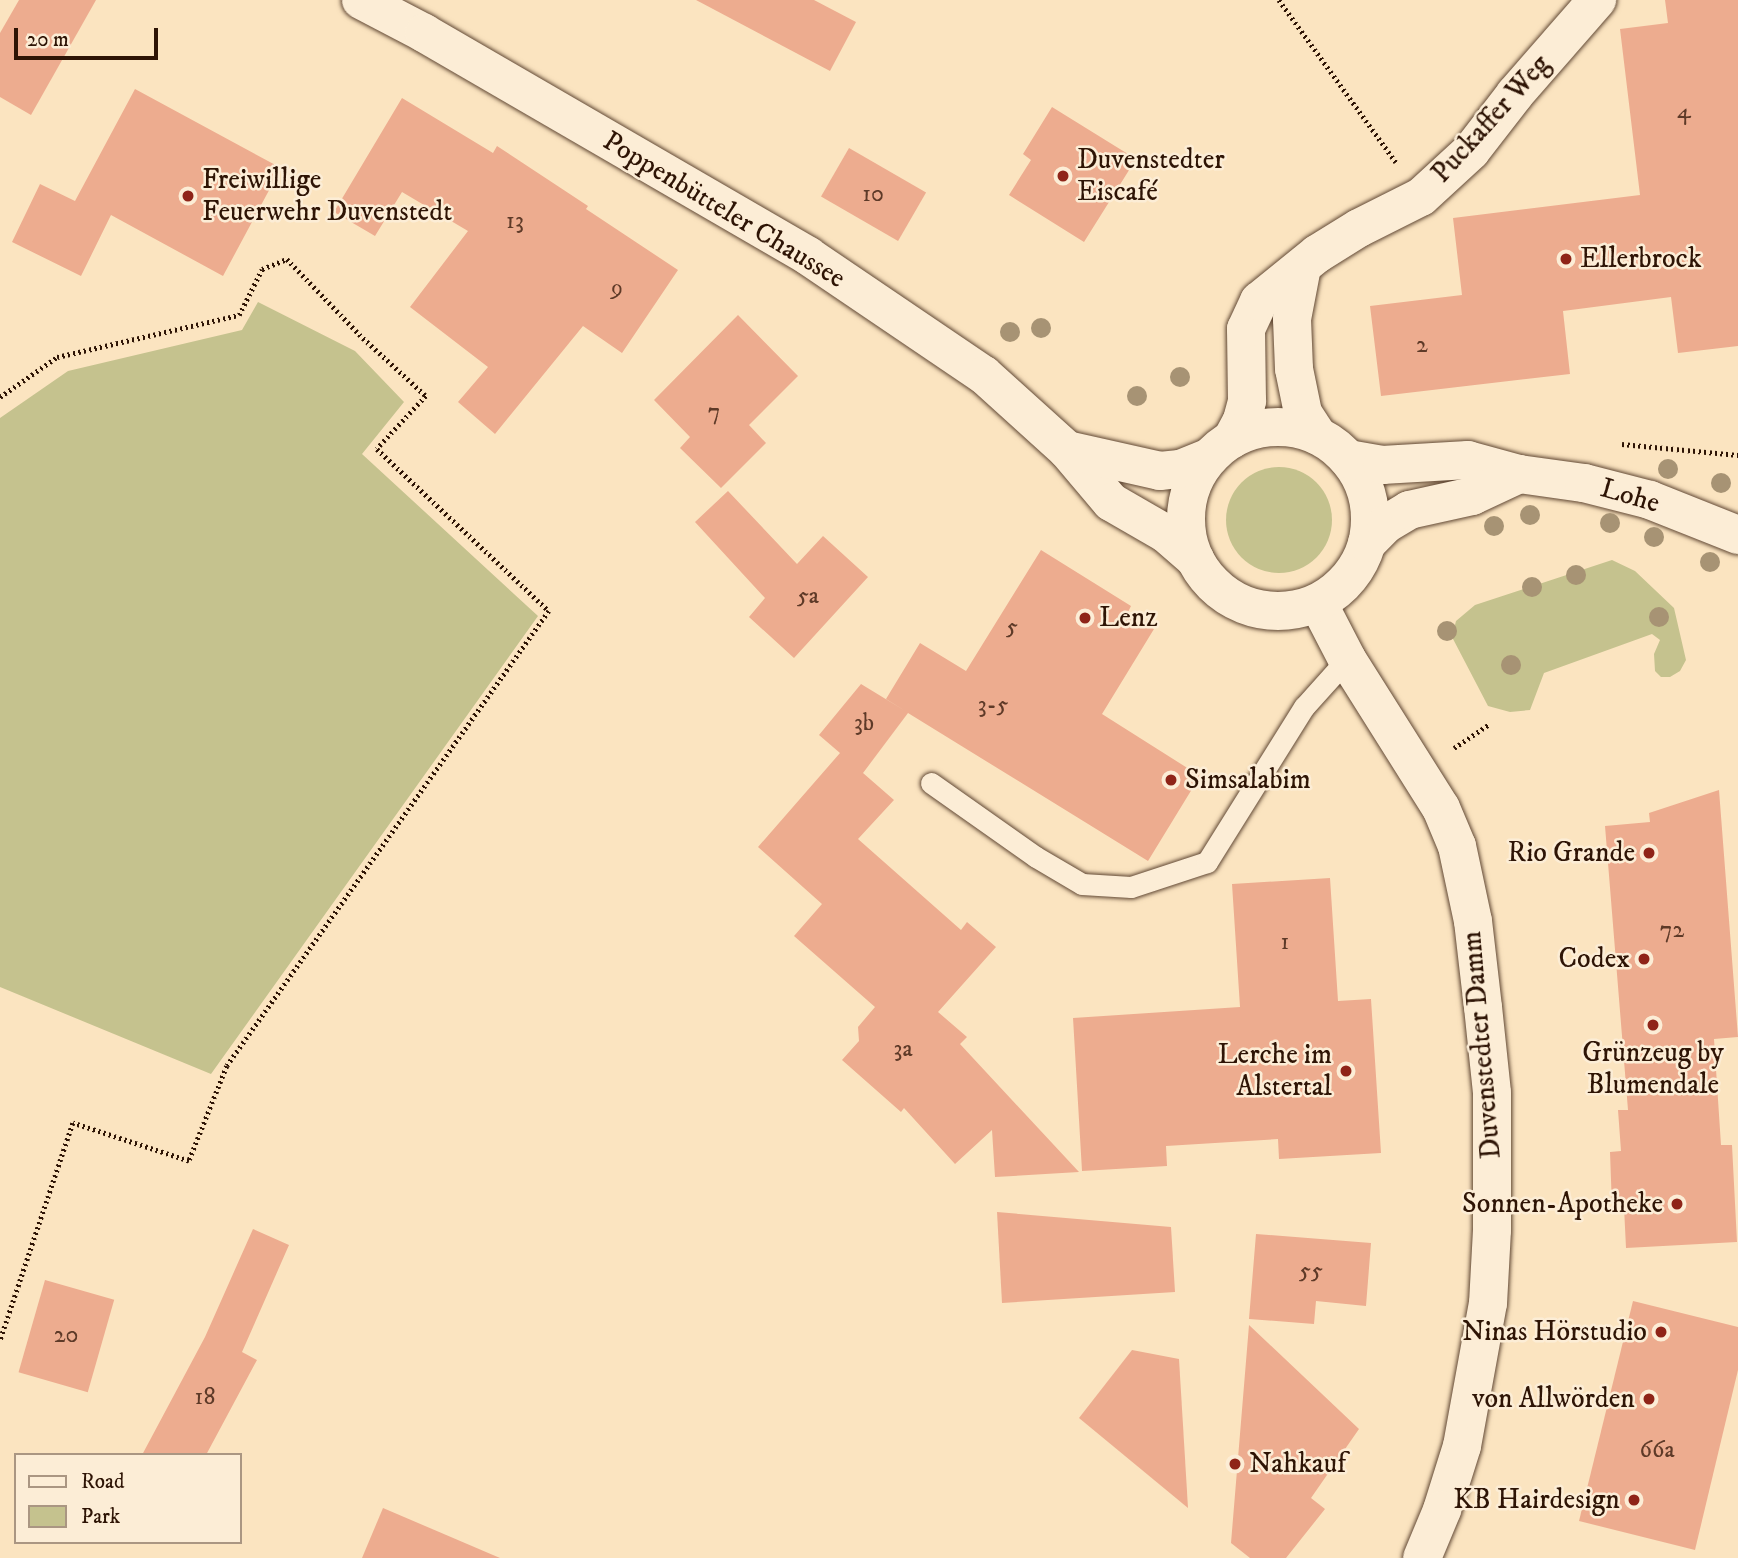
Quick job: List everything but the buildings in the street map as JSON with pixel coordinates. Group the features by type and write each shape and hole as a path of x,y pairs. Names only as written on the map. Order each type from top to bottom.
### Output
{"main road":[{"name":"Poppenbütteler Chaussee","path":"361,0 424,33 808,256 984,375 1067,450 1111,502 1165,533 1195,559"},
{"name":"Puckaffer Weg","path":"1221,448 1242,420 1247,401 1246,329 1251,315 1269,291 1359,228 1420,197 1471,151 1515,94 1597,0"},
{"path":"1302,267 1292,319 1294,369 1303,413 1318,436 1348,459 1367,493 1370,518 1367,543 1354,572 1338,590 1318,603 1278,612 1247,607 1212,584 1195,559 1186,530 1188,499 1198,473 1221,448 1269,427 1293,428 1318,436"},
{"name":"Poppenbütteler Chaussee","path":"1067,450 1160,471 1180,469 1221,448"},
{"name":"Lohe","path":"1348,459 1382,465 1468,460 1519,474 1584,483 1650,500 1738,535"},
{"path":"1367,543 1386,524 1409,510 1472,496 1519,474"},
{"name":"Duvenstedter Damm","path":"1318,603 1347,659 1441,808 1457,846 1473,921 1492,1093 1492,1230 1488,1303 1462,1446 1442,1510 1422,1558"}],"lane":[{"path":"931,783 1036,857 1082,884 1131,887 1207,862 1304,707 1347,659"}],"path":[{"path":"1279,0 1420,197"},
{"path":"0,397 57,357 239,314 262,269 286,259 363,338 426,396 377,449 549,611 227,1066 189,1161 73,1123 0,1341"}],"green space":[{"path":"258,302 355,351 404,402 362,454 538,616 211,1074 0,987 0,418 68,371 242,330"},
{"path":"1279,467 1299,471 1316,483 1328,500 1332,520 1328,540 1316,557 1299,569 1279,573 1259,569 1242,557 1230,540 1226,520 1230,500 1242,483 1259,471"},
{"path":"1612,560 1635,571 1674,608 1686,660 1680,671 1670,677 1661,677 1655,671 1654,654 1660,640 1652,634 1544,673 1530,710 1510,712 1488,706 1452,637 1456,621 1475,605"}],"place":[{"name":"Duvenstedter Eiscafé","path":"1063,176"},
{"name":"Freiwillige Feuerwehr Duvenstedt","path":"188,196"},
{"name":"Ellerbrock","path":"1566,259"},
{"name":"Lenz","path":"1085,618"},
{"name":"Simsalabim","path":"1171,780"},
{"name":"Rio Grande","path":"1649,853"},
{"name":"Codex","path":"1644,959"},
{"name":"Grünzeug by Blumendale","path":"1653,1025"},
{"name":"Lerche im Alstertal","path":"1346,1071"},
{"name":"Sonnen-Apotheke","path":"1677,1204"},
{"name":"Ninas Hörstudio","path":"1661,1332"},
{"name":"von Allwörden","path":"1649,1399"},
{"name":"Nahkauf","path":"1235,1464"},
{"name":"KB Hairdesign","path":"1634,1500"}]}
